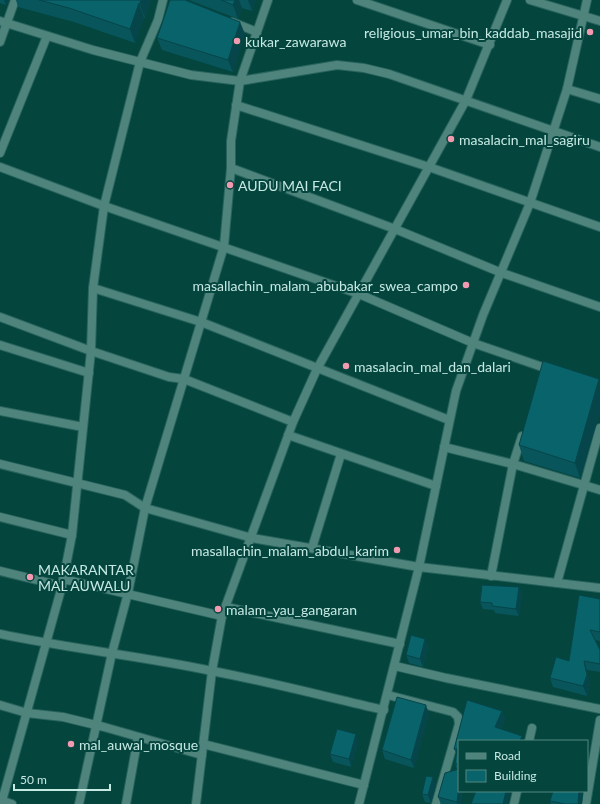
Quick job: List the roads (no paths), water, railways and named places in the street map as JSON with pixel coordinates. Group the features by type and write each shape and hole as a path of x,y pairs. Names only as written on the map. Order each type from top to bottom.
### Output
{"street":[{"path":"0,42 4,22 15,0"},
{"path":"12,804 1,801 27,713 44,644 62,582 72,535 91,351 93,288 104,206 140,62 158,20 163,0"},
{"path":"79,804 112,653 128,593 145,508 224,246 231,168 231,140 240,81 268,0"},
{"path":"357,0 490,45"},
{"path":"196,804 212,671 222,616 252,538 293,422 317,369 466,100 490,45 507,0"},
{"path":"530,0 600,21"},
{"path":"359,804 388,695 419,567 456,391 472,343 502,274 530,203 555,130 568,89 587,0"},
{"path":"222,19 257,32"},
{"path":"4,22 47,36 191,75 240,81 337,64 364,68 389,74 555,130 600,147"},
{"path":"0,153 47,36"},
{"path":"568,89 600,99"},
{"path":"236,105 429,167 600,227"},
{"path":"0,167 104,206 224,246 359,294 472,343 542,371 557,372"},
{"path":"231,168 394,229 502,274 600,307"},
{"path":"93,288 201,322 449,420"},
{"path":"0,317 91,351 169,377 184,379 293,422"},
{"path":"0,345 88,372"},
{"path":"0,411 83,427"},
{"path":"492,576 513,464 524,427"},
{"path":"557,583 600,428"},
{"path":"288,435 436,486"},
{"path":"444,446 513,464 600,490"},
{"path":"312,548 341,454"},
{"path":"0,464 125,495 145,508 252,538 419,567 600,588"},
{"path":"0,517 72,535"},
{"path":"0,572 128,593 222,616"},
{"path":"226,607 400,644"},
{"path":"0,634 44,644 112,653 212,671 384,710"},
{"path":"395,666 446,678 600,709"},
{"path":"388,695 452,712 458,717 459,724 436,804"},
{"path":"0,705 27,713 63,717 202,755"},
{"path":"586,804 600,720"},
{"path":"529,740 532,728"},
{"path":"126,804 138,737"},
{"path":"203,744 364,785"},
{"path":"514,804 517,792"}],"place":[{"name":"religious_umar_bin_kaddab_masajid","path":"590,32"},
{"name":"kukar_zawarawa","path":"237,41"},
{"name":"masalacin_mal_sagiru","path":"451,139"},
{"name":"AUDU MAI FACI","path":"230,185"},
{"name":"masallachin_malam_abubakar_swea_campo","path":"466,285"},
{"name":"masalacin_mal_dan_dalari","path":"346,366"},
{"name":"masallachin_malam_abdul_karim","path":"397,550"},
{"name":"MAKARANTAR MAL AUWALU","path":"30,577"},
{"name":"malam_yau_gangaran","path":"218,609"},
{"name":"mal_auwal_mosque","path":"71,744"}]}
